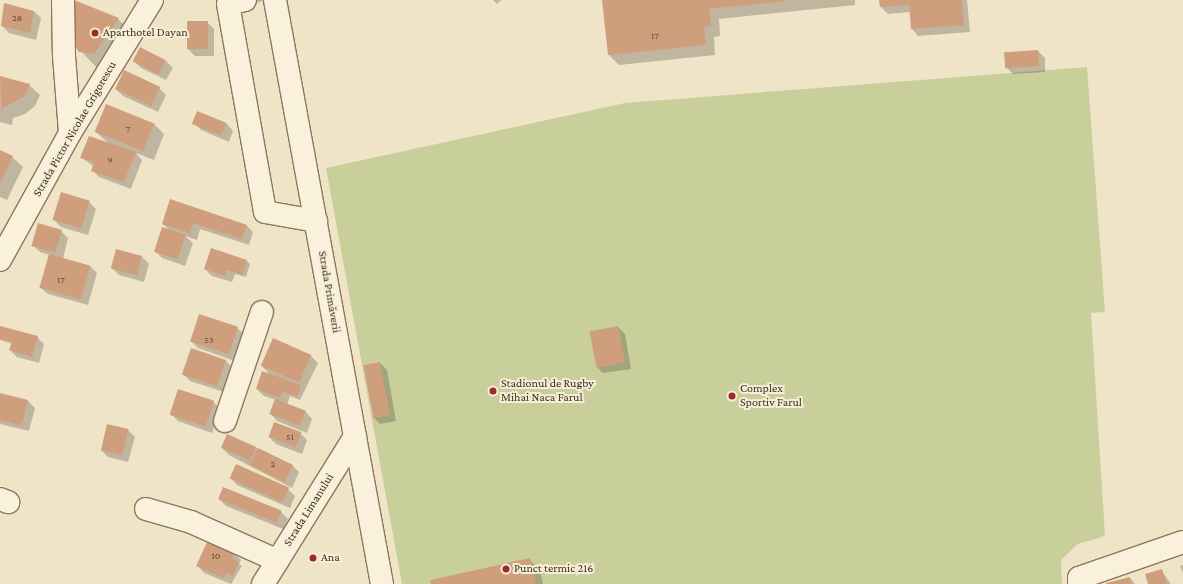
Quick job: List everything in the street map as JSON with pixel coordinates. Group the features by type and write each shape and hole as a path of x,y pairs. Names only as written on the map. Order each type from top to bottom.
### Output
{"street":[{"path":"63,0 64,56 70,133"},
{"name":"Strada Pictor Nicolae Grigorescu","path":"0,260 70,133 152,0"},
{"path":"245,0 228,4 265,212 316,221"},
{"name":"Strada Primăverii","path":"275,0 382,584"},
{"path":"224,421 262,312"},
{"name":"Strada Limanului","path":"263,584 355,436"},
{"path":"146,509 191,522 278,561"},
{"path":"1079,581 1183,542"}],"green space":[{"name":"Complex Sportiv Farul","path":"1087,67 1105,312 1091,313 1105,536 1078,544 1061,560 1062,584 402,584 326,168 625,103"}],"building":[{"path":"74,0 119,18 94,54 79,52 75,46"},
{"path":"602,0 786,1 709,9 711,26 704,27 706,45 608,55"},
{"path":"879,0 962,0 964,25 911,29 909,5 880,7"},
{"path":"4,3 34,11 30,33 1,26"},
{"path":"187,21 208,21 208,49 187,49"},
{"path":"140,47 166,60 159,74 133,61"},
{"path":"1038,50 1039,66 1005,68 1004,52"},
{"path":"124,70 160,87 151,106 115,89"},
{"path":"0,76 30,84 25,96 3,108 2,115"},
{"path":"106,104 154,123 143,151 95,132"},
{"path":"197,111 227,123 221,136 192,124"},
{"path":"89,136 136,152 124,182 91,171 94,162 80,158"},
{"path":"0,150 13,156 0,184"},
{"path":"61,192 90,201 81,229 53,220"},
{"path":"170,199 247,225 242,239 193,223 190,233 162,224"},
{"path":"38,223 62,230 55,253 31,246"},
{"path":"162,227 186,235 178,259 154,252"},
{"path":"211,248 247,260 243,275 227,270 225,276 204,269"},
{"path":"116,249 142,256 137,275 111,268"},
{"path":"49,254 90,266 81,299 39,288"},
{"path":"199,314 238,327 229,354 190,342"},
{"path":"0,326 38,336 32,357 9,350 12,342 0,339"},
{"path":"618,326 625,362 597,368 590,332"},
{"path":"273,338 311,355 299,382 261,365"},
{"path":"191,348 226,360 217,387 182,374"},
{"path":"380,362 390,415 374,418 363,365"},
{"path":"262,371 301,385 297,397 283,392 280,398 256,389"},
{"path":"178,389 214,401 206,426 170,415"},
{"path":"0,393 28,400 22,425 0,420"},
{"path":"275,399 306,411 300,426 269,414"},
{"path":"274,422 301,432 296,447 269,437"},
{"path":"107,424 128,429 122,455 101,450"},
{"path":"227,434 256,447 250,461 221,448"},
{"path":"258,448 293,465 285,482 250,465"},
{"path":"236,464 289,488 282,502 229,479"},
{"path":"223,487 281,511 277,523 218,499"},
{"path":"208,540 235,552 232,559 239,562 233,576 226,573 224,578 196,566"},
{"name":"Punct termic 216","path":"530,558 536,584 431,584 430,580"},
{"path":"1162,569 1167,584 1148,584 1145,574"},
{"path":"1130,577 1131,584 1106,584 1106,583"}],"place":[{"name":"Aparthotel Dayan","path":"95,33"},
{"name":"Stadionul de Rugby Mihai Naca Farul","path":"493,391"},
{"name":"Complex Sportiv Farul","path":"732,396"},
{"name":"Ana","path":"313,558"},
{"name":"Punct termic 216","path":"506,569"}]}
